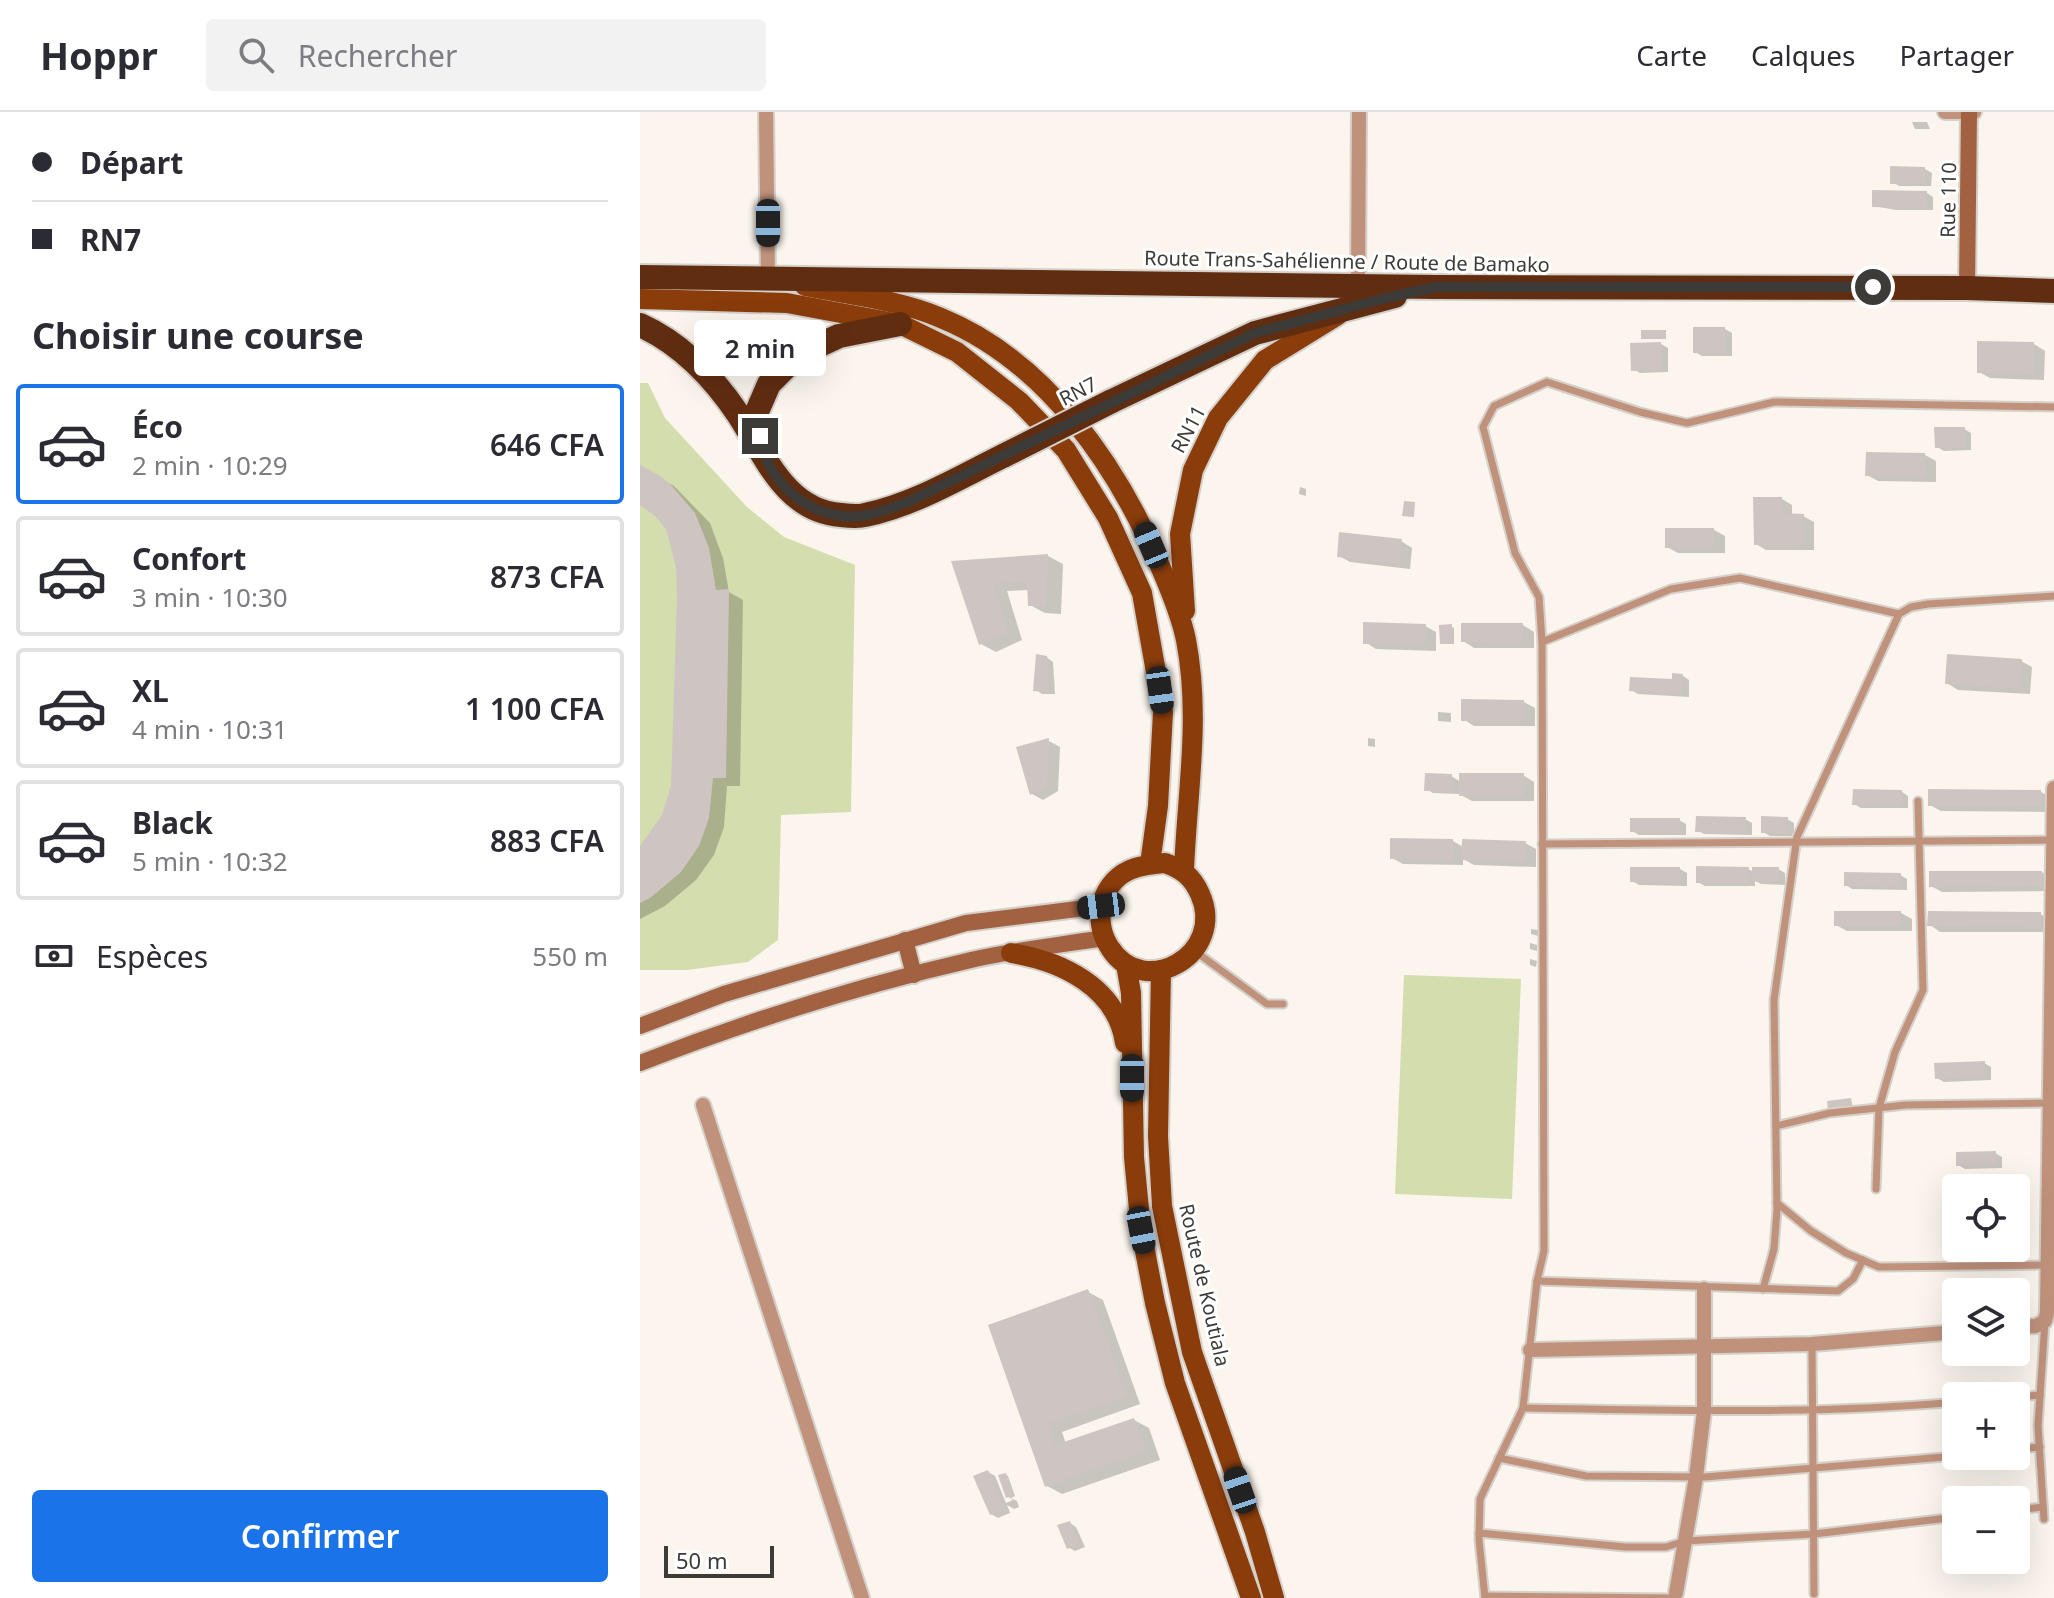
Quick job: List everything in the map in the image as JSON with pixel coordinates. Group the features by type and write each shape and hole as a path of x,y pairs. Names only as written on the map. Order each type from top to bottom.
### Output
{"highway":[{"name":"Route Trans-Sahélienne / Route de Bamako","path":"640,277 1357,296"},
{"name":"Route Trans-Sahélienne / Route de Bamako","path":"1436,287 1967,288 2054,291"},
{"name":"RN7","path":"640,325 663,336 701,368 737,413 785,488 811,508 826,514 862,516 908,502 1255,333 1357,296 1436,287"},
{"name":"RN7","path":"763,458 756,414 769,384 798,355 839,336 900,324"}],"main road":[{"name":"RN11","path":"768,278 901,306 941,318 995,347 1044,388 1092,440 1143,525 1186,639"},
{"name":"RN11","path":"1184,870 1195,739 1180,534 1193,470 1218,418 1265,360 1357,296"},
{"path":"640,299 787,303 900,324 957,352 1019,401 1066,450 1108,518 1142,593 1163,712 1158,806 1150,864"},
{"path":"1165,863 1184,870 1198,888 1205,905 1206,923 1201,941 1176,966 1141,970 1126,964 1112,953 1099,922 1107,890 1118,877 1132,868 1165,863"},
{"path":"1011,953 1032,956 1062,967 1088,982 1110,1005 1125,1038 1141,1230 1159,1316 1175,1383 1251,1598"},
{"path":"1126,964 1131,993 1132,1107"},
{"name":"Route de Koutiala","path":"1161,970 1158,1136 1162,1206 1192,1352 1255,1532 1274,1598"}],"street":[{"path":"766,112 768,278"},
{"path":"1357,296 1359,112"},
{"path":"1945,112 1971,112"},
{"name":"Rue 110","path":"1967,288 1971,112"},
{"path":"2030,1326 2045,1321 2047,1313 2054,788"},
{"path":"640,1026 724,994 966,923 1101,906"},
{"path":"640,1063 739,1025 973,959 1104,938"},
{"path":"905,940 914,975"},
{"path":"703,1105 862,1598"},
{"path":"1676,1593 1704,1411 1704,1289"},
{"path":"1530,1350 1812,1344 1942,1333"}],"lane":[{"path":"1676,1593 1670,1598 1485,1597 1479,1533 1480,1499 1523,1408 1537,1281 1544,1251 1542,642 1539,597 1515,553 1483,427 1494,406 1547,382 1640,412 1687,423 1774,402 2054,407"},
{"path":"1542,642 1671,589 1740,578 1899,614"},
{"path":"1763,1289 1774,1249 1777,1202 1774,1000 1796,842 1899,614 1911,607 1928,604 2054,596"},
{"path":"1876,1189 1879,1108 1895,1052 1923,990 1918,801"},
{"path":"1542,844 2053,840"},
{"path":"1195,950 1267,1004 1283,1004"},
{"path":"1776,1126 1830,1113 1906,1105 2049,1103"},
{"path":"1777,1202 1811,1231 1846,1253 1879,1267 2048,1265"},
{"path":"1537,1281 1704,1289 1838,1291 1853,1279 1863,1260"},
{"path":"2044,1519 2040,1395 2045,1321"},
{"path":"1812,1344 1814,1594"},
{"path":"2030,1396 2040,1395"},
{"path":"1523,1408 1813,1411 1942,1403"},
{"path":"2030,1448 2040,1447"},
{"path":"1499,1458 1586,1476 1696,1477 1942,1457"},
{"path":"2030,1508 2043,1507"},
{"path":"1479,1533 1625,1547 1666,1547 1685,1541 1814,1534 1942,1519"}],"green space":[{"path":"640,383 648,383 665,418 747,507 784,537 855,565 851,812 781,815 778,940 748,962 687,970 640,970"},
{"path":"1404,975 1521,979 1512,1199 1395,1194"}],"building":[{"path":"1890,166 1925,167 1925,184 1890,184"},
{"path":"1872,190 1927,191 1927,208 1872,207"},
{"path":"1693,327 1725,327 1725,353 1693,353"},
{"path":"1641,330 1666,330 1666,339 1641,339"},
{"path":"1977,341 2034,342 2034,374 1977,373"},
{"path":"1661,342 1662,370 1631,371 1630,343"},
{"path":"1934,427 1965,427 1965,448 1935,448"},
{"path":"1866,452 1925,453 1925,477 1865,476"},
{"path":"640,465 671,485 695,513 709,548 716,590 729,589 726,778 713,778 709,818 699,846 681,872 640,903 640,846 662,815 671,786 677,598 676,567 666,529 640,505"},
{"path":"1753,497 1782,497 1782,513 1804,514 1804,545 1754,545"},
{"path":"1404,501 1415,502 1414,517 1402,516"},
{"path":"1665,528 1714,528 1714,548 1665,548"},
{"path":"1339,532 1402,539 1399,564 1337,557"},
{"path":"1048,554 1046,606 1028,606 1027,582 993,583 1008,632 979,645 951,561"},
{"path":"1363,622 1426,624 1425,645 1363,644"},
{"path":"1461,623 1523,623 1523,643 1461,642"},
{"path":"1452,624 1452,644 1440,644 1439,625"},
{"path":"1036,654 1047,656 1049,692 1033,691"},
{"path":"1947,654 2022,659 2020,689 1945,684"},
{"path":"1672,673 1683,674 1682,694 1629,691 1630,677 1672,679"},
{"path":"1461,699 1524,700 1524,721 1461,721"},
{"path":"1049,738 1047,785 1030,795 1016,747"},
{"path":"1425,773 1452,774 1452,791 1424,791"},
{"path":"1459,773 1524,773 1523,796 1459,796"},
{"path":"1853,789 1902,790 1902,805 1852,805"},
{"path":"1928,789 2041,790 2041,806 1928,806"},
{"path":"1696,816 1746,817 1745,833 1695,832"},
{"path":"1761,816 1788,817 1787,833 1761,833"},
{"path":"1630,818 1680,818 1680,833 1630,832"},
{"path":"1390,838 1453,839 1453,860 1390,859"},
{"path":"1462,839 1526,841 1525,862 1461,860"},
{"path":"1696,866 1749,867 1748,883 1696,883"},
{"path":"1630,867 1680,867 1680,883 1630,882"},
{"path":"1752,867 1779,867 1779,882 1752,881"},
{"path":"1929,871 2042,871 2042,886 1929,887"},
{"path":"1844,872 1901,873 1900,887 1844,886"},
{"path":"1834,911 1901,911 1901,926 1834,926"},
{"path":"1928,911 2041,912 2041,927 1927,926"},
{"path":"1985,1061 1985,1077 1935,1079 1934,1063"},
{"path":"1851,1098 1853,1108 1828,1111 1827,1101"},
{"path":"1996,1151 1996,1165 1956,1166 1956,1152"},
{"path":"1088,1289 1127,1396 1048,1424 1055,1445 1134,1418 1146,1451 1045,1487 988,1325"},
{"path":"988,1470 1005,1509 990,1515 973,1476"},
{"path":"1006,1473 1013,1495 1006,1498 998,1475"},
{"path":"1070,1521 1079,1544 1067,1549 1057,1525"}],"route":[{"path":"760,436 763,458 785,488 811,508 826,514 862,516 908,502 1255,333 1356,305 1436,287 1873,287"}]}
